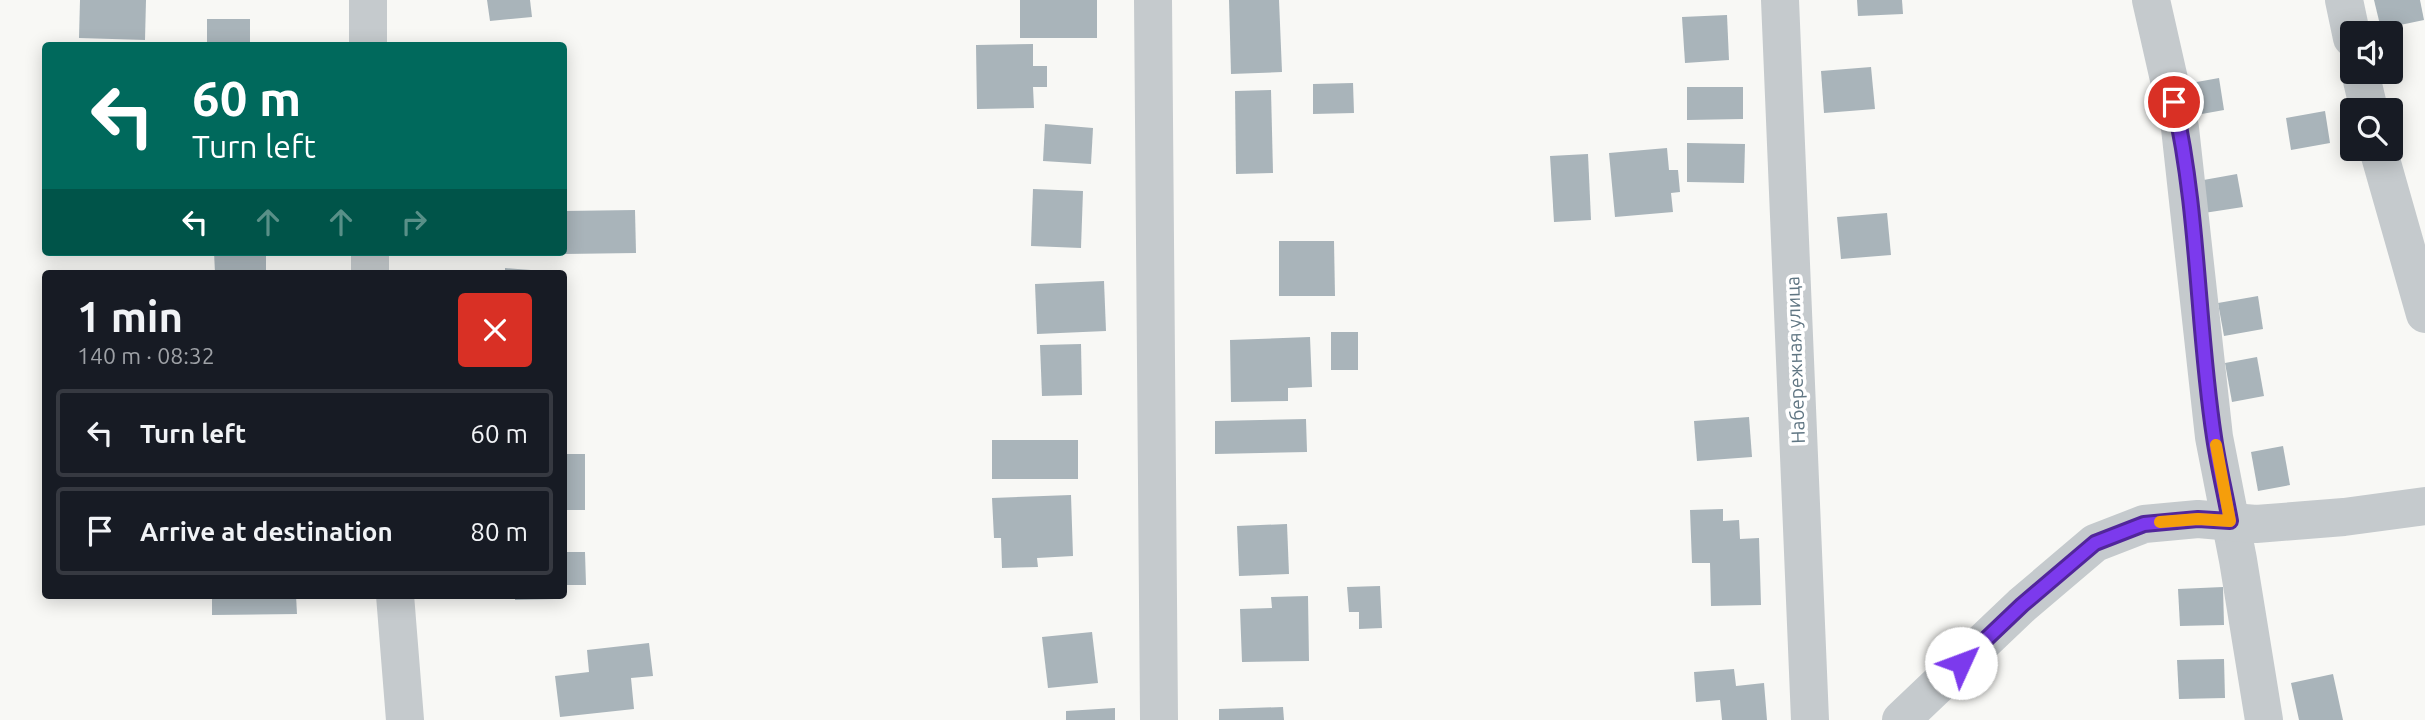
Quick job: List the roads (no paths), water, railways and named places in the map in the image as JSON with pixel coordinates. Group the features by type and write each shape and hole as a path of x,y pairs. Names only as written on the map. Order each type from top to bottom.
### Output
{"street":[{"path":"368,0 368,42"},
{"path":"1153,0 1159,720"},
{"name":"Набережная улица","path":"1780,0 1810,720"},
{"path":"2151,0 2180,128 2214,437 2264,720"},
{"path":"2344,0 2348,21"},
{"path":"2381,161 2425,314"},
{"path":"1900,720 2022,605 2095,543 2144,524 2198,519 2256,524 2344,517 2425,506"},
{"path":"395,599 405,720"}]}
